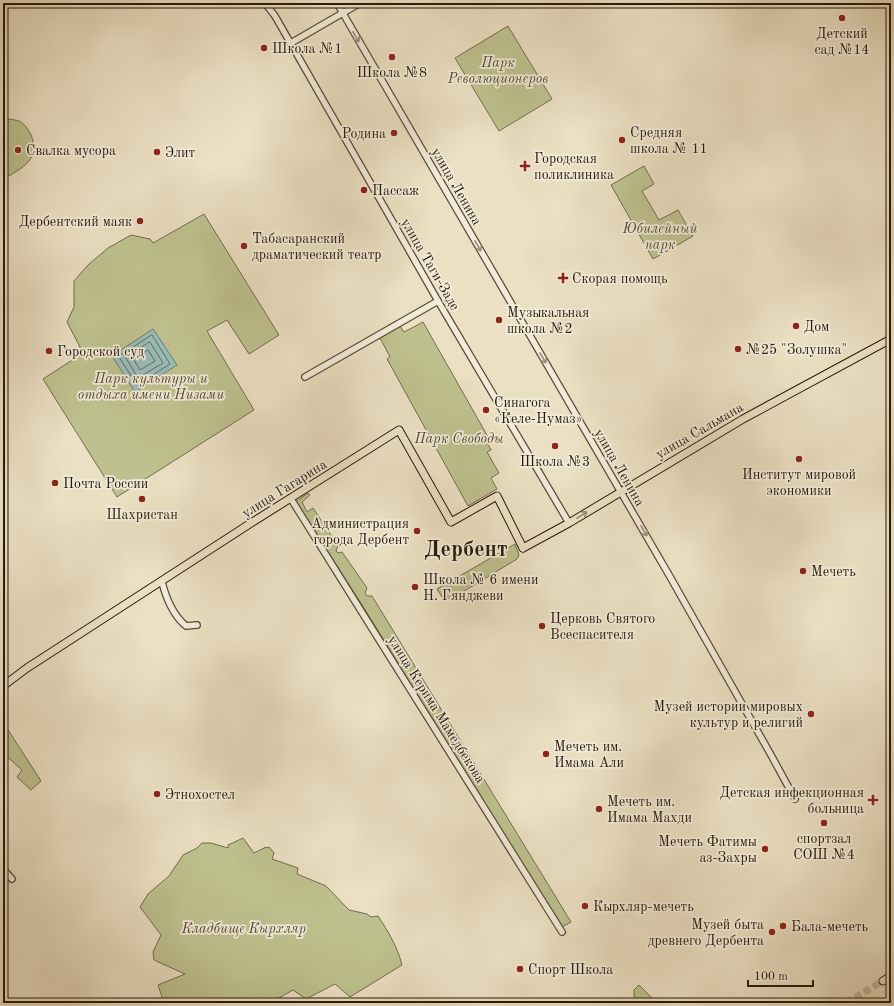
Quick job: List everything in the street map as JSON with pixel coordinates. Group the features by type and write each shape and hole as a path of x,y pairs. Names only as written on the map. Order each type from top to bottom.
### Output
{"main road":[{"name":"улица Сальмана","path":"523,548 569,523 620,491 743,419 891,339"},
{"name":"улица Гагарина","path":"3,687 27,668 251,523 399,430 451,522 496,496 523,548"},
{"name":"улица Гагарина","path":"3,687 28,669 162,582 398,432 451,524 496,498 523,548"},
{"path":"883,981 891,976"}],"street":[{"name":"улица Таги-Заде","path":"265,3 275,16 291,43 438,301 569,523"},
{"name":"улица Ленина","path":"337,3 669,575 795,799"},
{"path":"291,43 360,3"},
{"path":"305,377 438,301"},
{"name":"улица Керима Мамедбекова","path":"291,499 562,932"},
{"path":"162,582 165,596 181,621 186,626 197,625"},
{"path":"3,869 12,879"}],"green space":[{"name":"Парк Революционеров","path":"508,26 552,99 499,131 455,58"},
{"name":"Свалка мусора","path":"7,119 19,121 26,127 32,136 34,146 30,160 3,179 3,120"},
{"name":"Юбилейный парк","path":"644,166 654,184 642,191 659,220 678,210 693,236 653,259 611,185"},
{"name":"Парк культуры и отдыха имени Низами","path":"204,214 279,335 249,354 227,320 207,331 254,410 117,497 43,379 83,353 67,322 74,307 74,281 88,265 108,248 131,235 150,239 153,243"},
{"name":"Парк Свободы","path":"423,322 488,437 485,439 491,450 487,452 499,473 491,478 497,489 468,506 387,359 390,357 380,338 400,326 404,332"},
{"path":"308,493 310,495 302,502 307,512 313,508 338,546 336,551 338,553 342,552 367,588 365,593 367,596 372,596 571,922 562,927 296,502"},
{"path":"515,544 519,555 517,559 451,599 442,597 437,589"},
{"path":"3,722 41,781 31,790 17,777 22,770 3,753"},
{"name":"Кладбище Кырхляр","path":"243,838 254,853 269,847 274,853 272,859 298,868 297,874 326,886 349,910 367,914 371,917 378,916 398,952 402,965 350,997 335,984 306,999 293,990 270,1003 164,1003 158,985 185,974 154,960 153,952 161,935 140,907 148,894 169,876 183,855 197,848 202,843 211,843 228,848 228,845"},
{"path":"639,985 657,1003 640,1003 634,996 634,990"}],"water":[{"path":"153,329 177,365 135,392 112,356"}],"tunnel":[{"path":"846,1003 883,981"}],"place":[{"name":"Детский сад №14","path":"842,18"},
{"name":"Школа №1","path":"264,48"},
{"name":"Школа №8","path":"392,57"},
{"name":"Родина","path":"394,133"},
{"name":"Средняя школа № 11","path":"622,140"},
{"name":"Свалка мусора","path":"18,150"},
{"name":"Элит","path":"157,152"},
{"name":"Городская поликлиника","path":"525,166"},
{"name":"Пассаж","path":"364,190"},
{"name":"Дербентский маяк","path":"140,221"},
{"name":"Табасаранский драматический театр","path":"244,246"},
{"name":"Скорая помощь","path":"563,278"},
{"name":"Музыкальная школа №2","path":"499,320"},
{"name":"Дом","path":"796,326"},
{"name":"№25 \"Золушка\"","path":"738,349"},
{"name":"Городской суд","path":"49,351"},
{"name":"Синагога «Келе-Нумаз»","path":"486,410"},
{"name":"Школа №3","path":"555,446"},
{"name":"Институт мировой экономики","path":"799,459"},
{"name":"Почта России","path":"55,483"},
{"name":"Шахристан","path":"142,499"},
{"name":"Администрация города Дербент","path":"417,531"},
{"name":"Мечеть","path":"803,571"},
{"name":"Школа № 6 имени Н. Гянджеви","path":"415,587"},
{"name":"Церковь Святого Всеспасителя","path":"542,626"},
{"name":"Музей истории мировых культур и религий","path":"811,714"},
{"name":"Мечеть им. Имама Али","path":"546,754"},
{"name":"Этнохостел","path":"157,794"},
{"name":"Детская инфекционная больница","path":"873,800"},
{"name":"Мечеть им. Имама Махди","path":"599,809"},
{"name":"спортзал СОШ №4","path":"824,823"},
{"name":"Мечеть Фатимы аз-Захры","path":"765,849"},
{"name":"Кырхляр-мечеть","path":"585,906"},
{"name":"Бала-мечеть","path":"783,926"},
{"name":"Музей быта древнего Дербента","path":"772,932"},
{"name":"Спорт Школа","path":"520,969"}],"district":[{"name":"Дербент","path":"466,548"}]}
